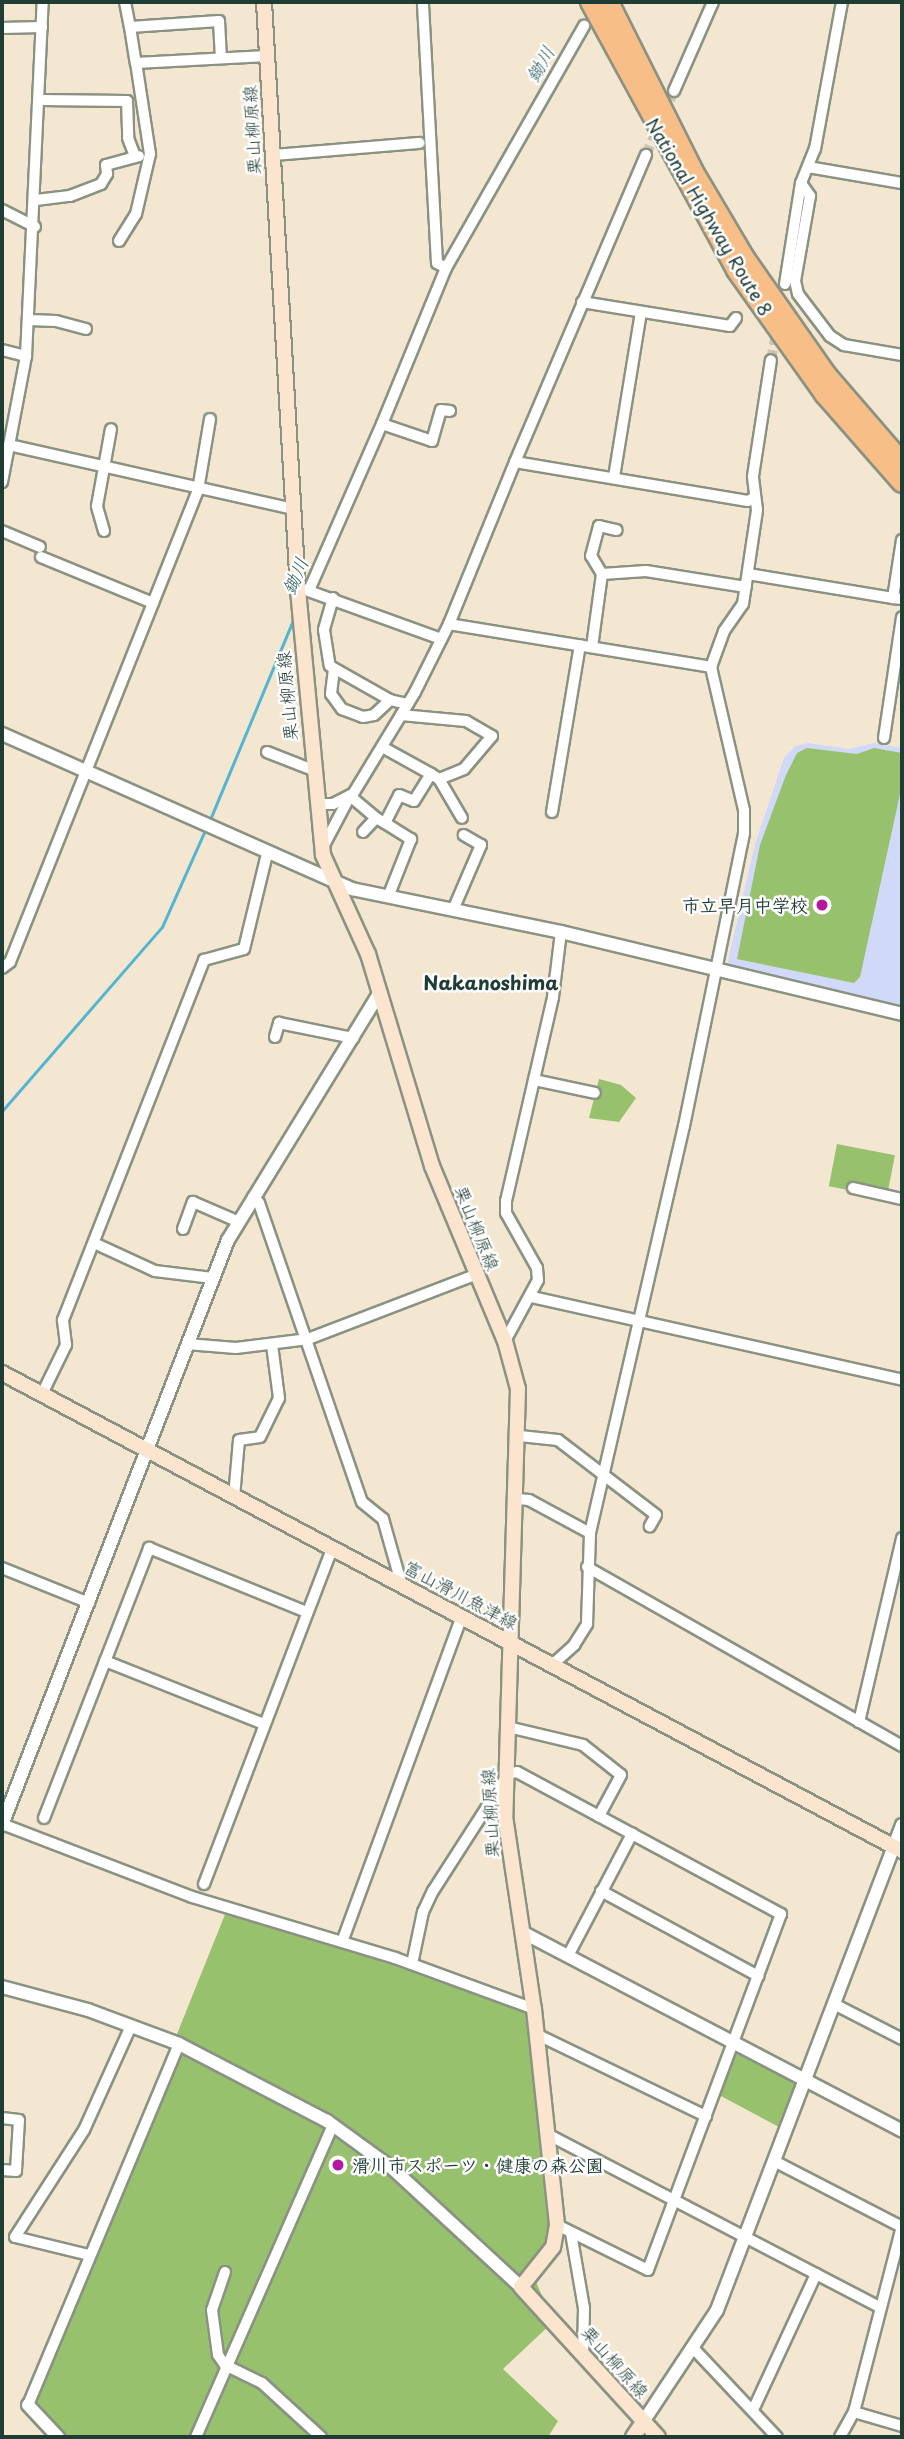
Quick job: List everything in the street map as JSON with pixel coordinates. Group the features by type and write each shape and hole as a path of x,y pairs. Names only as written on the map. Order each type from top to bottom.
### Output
{"highway":[{"name":"National Highway Route 8","path":"590,2 736,270 824,394 902,483"},
{"name":"National Highway Route 8","path":"609,2 693,170 745,258 827,375 902,462"}],"main road":[{"name":"栗山柳原線","path":"264,2 293,509 304,589 313,771 322,849 333,882 356,926 380,992 432,1166 475,1275 505,1341 518,1389 520,1436 505,1816 534,2008 557,2224 553,2246 521,2287 657,2437"},
{"name":"富山滑川魚津線","path":"2,1373 898,1848"},
{"path":"633,2437 643,2422"}],"street":[{"path":"2,482 26,356 35,227 43,2"},
{"path":"119,241 136,215 149,158 125,2"},
{"path":"423,2 437,262 446,268"},
{"path":"674,91 713,2"},
{"path":"785,284 801,183 815,149 842,2"},
{"path":"130,27 219,21 221,58"},
{"path":"441,639 304,589 382,424 446,268 584,26"},
{"path":"2,28 42,27"},
{"path":"136,64 267,56"},
{"path":"40,100 127,101 128,138 135,156"},
{"path":"273,155 420,143"},
{"path":"322,849 350,796 408,704 449,624 646,155"},
{"path":"36,200 70,196 101,184 107,174 106,165 135,156 149,158"},
{"path":"808,167 902,183"},
{"path":"801,183 810,196 795,281 798,294 830,336 844,345 902,355"},
{"path":"2,210 35,227"},
{"path":"582,302 730,326 736,318"},
{"path":"614,477 641,312"},
{"path":"29,320 56,321 86,329"},
{"path":"2,350 26,356"},
{"path":"552,1665 574,1645 587,1624 590,1533 641,1321 744,833 744,810 710,667 724,631 743,604 758,510 753,476 771,360"},
{"path":"382,424 432,442 441,410 450,411"},
{"path":"2,968 10,962 198,490 210,418"},
{"path":"104,531 97,506 111,429"},
{"path":"9,445 198,490 293,509"},
{"path":"515,462 748,501 755,497"},
{"path":"552,812 602,574 591,555 599,526 617,530"},
{"path":"2,531 40,552 153,603"},
{"path":"748,573 897,598 902,540"},
{"path":"602,574 646,571 746,587"},
{"path":"333,598 324,630 330,666 390,700 408,704"},
{"path":"884,738 902,617"},
{"path":"449,624 710,667"},
{"path":"334,669 331,694 342,709 374,715 390,700"},
{"path":"363,832 380,820 399,795 414,801 435,777 464,769 492,736 466,721 401,715"},
{"path":"2,734 333,882 388,897 561,932 717,968 902,1014"},
{"path":"382,747 435,777 462,818"},
{"path":"267,752 313,771"},
{"path":"317,804 350,796"},
{"path":"350,796 380,820 411,839 388,897"},
{"path":"453,910 481,845 464,835"},
{"path":"42,1394 66,1345 63,1320 204,960 244,949 267,854"},
{"path":"505,1341 532,1297 537,1268 506,1213 506,1201 553,997 561,932"},
{"path":"380,992 253,1197 213,1278 2,1824 192,1897 412,1964 534,2008"},
{"path":"275,1037 279,1023 353,1038"},
{"path":"534,1080 595,1093"},
{"path":"853,1188 902,1199"},
{"path":"253,1197 259,1203 308,1339 362,1502 383,1519 402,1586"},
{"path":"183,1229 193,1202 239,1222"},
{"path":"94,1243 155,1271 213,1278"},
{"path":"187,1344 272,1345 308,1339 475,1275"},
{"path":"532,1297 902,1380"},
{"path":"234,1497 239,1440 260,1437 279,1398 272,1345"},
{"path":"520,1436 558,1440 604,1478 656,1515 650,1526"},
{"path":"518,1499 529,1500 590,1533"},
{"path":"859,1722 902,1538"},
{"path":"44,1818 149,1548 307,1612"},
{"path":"204,1884 332,1549"},
{"path":"2,1567 89,1603"},
{"path":"587,1567 902,1746"},
{"path":"342,1942 461,1618"},
{"path":"105,1661 264,1724"},
{"path":"508,1727 583,1745 621,1775 599,1816"},
{"path":"412,1964 423,1912 433,1891 505,1776 517,1772 781,1914 648,2270 557,2224"},
{"path":"643,2422 718,2310 834,2004 898,1848 902,1825"},
{"path":"569,1954 632,1834"},
{"path":"600,1891 758,1976"},
{"path":"522,1932 569,1954 902,2131"},
{"path":"2,1987 179,2043 333,2125 393,2169 521,2287"},
{"path":"834,2004 902,2039"},
{"path":"15,2237 84,2130 131,2026"},
{"path":"537,2034 706,2116"},
{"path":"58,2437 28,2405 179,2043"},
{"path":"2,2119 19,2120 16,2171 2,2170"},
{"path":"196,2437 225,2365 333,2125"},
{"path":"547,2134 748,2235 880,2307"},
{"path":"774,2161 902,2227 854,2412 840,2437"},
{"path":"570,2232 584,2308 583,2354"},
{"path":"2,2235 89,2255"},
{"path":"225,2272 212,2310 218,2355 225,2365 262,2383 321,2437"},
{"path":"753,2410 816,2274"},
{"path":"694,2349 776,2437"},
{"path":"854,2412 902,2426"}],"shaded area":[{"name":"市立早月中学校","path":"808,743 849,749 874,743 902,748 902,1008 727,965 755,844 784,758 795,746"}],"green space":[{"name":"市立早月中学校","path":"807,748 857,754 874,748 902,753 902,785 860,977 854,983 737,959 760,845 786,775 797,753"},
{"path":"599,1079 621,1085 636,1098 619,1122 589,1118"},
{"path":"837,1144 895,1155 887,1197 829,1186"},
{"name":"滑川市スポーツ・健康の森公園","path":"228,1907 534,2009 551,2223 546,2241 529,2265 553,2322 503,2369 558,2421 548,2437 58,2437 28,2405"},
{"path":"736,2049 797,2082 779,2127 719,2095"}],"waterway":[{"name":"鋤川","path":"366,448 421,315"},
{"name":"鋤川","path":"209,822 294,618"},
{"name":"鋤川","path":"2,1111 162,927 206,828"}],"tunnel":[{"path":"646,155 674,91"},
{"path":"771,360 778,325"}],"place":[{"name":"市立早月中学校","path":"822,905"},
{"name":"滑川市スポーツ・健康の森公園","path":"338,2165"}],"district":[{"name":"Nakanoshima","path":"491,983"}]}
